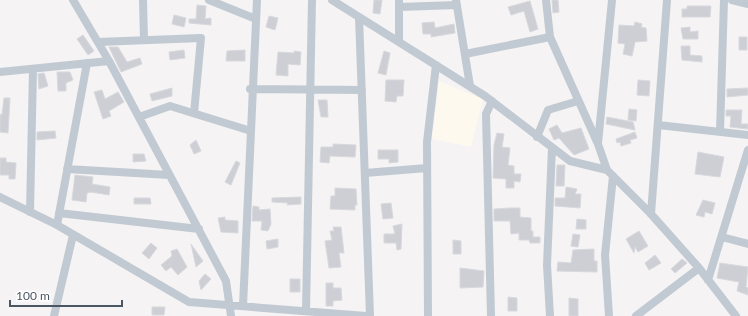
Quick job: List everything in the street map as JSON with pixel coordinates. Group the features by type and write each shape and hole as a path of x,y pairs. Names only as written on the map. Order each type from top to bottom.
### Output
{"street":[{"path":"73,0 109,61 226,281 231,306 231,316"},
{"path":"143,0 144,40"},
{"path":"209,0 256,19"},
{"path":"243,306 257,0"},
{"path":"306,311 312,0"},
{"path":"332,0 341,3 359,17 470,86 570,161 607,170"},
{"path":"546,0 550,37 598,144 607,170 651,214 699,268 736,316"},
{"path":"598,144 612,0"},
{"path":"651,214 667,0"},
{"path":"720,132 724,0"},
{"path":"732,0 748,4"},
{"path":"399,42 399,4 457,2 470,86"},
{"path":"359,17 370,316"},
{"path":"465,54 550,37"},
{"path":"98,42 201,38 194,113"},
{"path":"0,72 109,61"},
{"path":"57,225 87,63"},
{"path":"428,316 427,142 436,65"},
{"path":"30,212 33,69"},
{"path":"252,89 362,90"},
{"path":"537,137 548,110 578,101"},
{"path":"491,316 486,114 492,102"},
{"path":"139,117 170,106 251,131"},
{"path":"658,125 748,135"},
{"path":"550,316 546,265 552,148"},
{"path":"708,280 748,150"},
{"path":"365,173 427,168"},
{"path":"67,169 169,175"},
{"path":"610,316 605,255 613,176"},
{"path":"0,197 57,225 189,302 366,316"},
{"path":"59,213 199,229"},
{"path":"54,316 73,234"},
{"path":"722,237 748,244"},
{"path":"638,316 699,268"}],"shaded area":[{"path":"439,81 483,99 471,147 432,139"}],"building":[{"path":"374,0 382,0 380,14 373,13"},
{"path":"552,0 558,0 559,12 553,13"},
{"path":"530,1 538,29 530,32 524,11 511,15 508,7"},
{"path":"197,5 206,6 205,19 211,18 211,25 189,23 189,19 196,19"},
{"path":"687,6 711,6 710,17 682,17 682,9 687,9"},
{"path":"174,15 186,18 184,27 172,24"},
{"path":"269,16 278,18 275,30 266,27"},
{"path":"434,22 435,28 454,24 455,33 431,37 431,34 423,34 422,23"},
{"path":"635,22 642,24 641,27 646,28 647,41 635,42 632,56 623,54 625,44 618,43 619,25 634,26"},
{"path":"690,27 690,32 698,31 698,39 683,39 681,28"},
{"path":"83,35 94,51 88,55 77,39"},
{"path":"739,37 747,37 747,50 739,50"},
{"path":"681,46 690,46 690,55 702,56 702,62 682,60"},
{"path":"109,47 118,47 127,62 140,58 142,64 121,72"},
{"path":"184,50 185,58 170,60 169,52"},
{"path":"245,50 245,61 226,61 227,51"},
{"path":"294,51 301,52 300,65 288,64 288,76 276,75 278,52 294,53"},
{"path":"384,51 390,53 386,75 378,73"},
{"path":"57,72 70,72 73,80 66,83 66,91 58,91"},
{"path":"44,73 48,86 39,89 38,74"},
{"path":"386,80 404,80 403,96 397,96 396,102 385,101"},
{"path":"638,80 650,81 649,96 637,95"},
{"path":"172,88 172,96 152,101 150,94"},
{"path":"748,88 748,95 727,97 727,89"},
{"path":"102,90 105,99 118,92 124,102 109,111 111,116 103,119 94,92"},
{"path":"4,98 10,98 8,133 0,132 0,114 2,115"},
{"path":"318,100 327,100 328,117 321,117"},
{"path":"629,109 637,110 636,121 628,120"},
{"path":"726,110 742,110 741,124 748,124 748,129 730,127 731,116 726,116"},
{"path":"607,117 633,122 635,130 606,124"},
{"path":"557,125 562,133 581,128 589,149 574,155 559,138 554,140 549,129"},
{"path":"55,131 56,138 37,140 37,132"},
{"path":"635,132 637,138 630,140 631,143 621,146 620,142 617,143 616,139"},
{"path":"497,133 504,134 502,147 510,148 508,165 514,166 514,174 521,174 520,182 514,181 514,188 506,188 506,179 493,178 494,145"},
{"path":"196,140 201,151 194,154 190,145"},
{"path":"333,144 356,145 355,157 330,156 329,163 320,162 321,147 333,147"},
{"path":"378,150 398,150 398,162 389,163 389,159 378,159"},
{"path":"698,152 724,157 720,177 695,174"},
{"path":"133,154 144,154 146,161 133,162"},
{"path":"0,158 6,158 6,162 16,163 15,179 9,179 9,175 0,175"},
{"path":"236,161 240,163 231,185 225,182"},
{"path":"557,165 565,165 564,186 556,186"},
{"path":"75,175 93,177 92,184 110,187 109,195 91,192 87,193 86,202 72,200"},
{"path":"566,187 577,189 575,194 581,194 580,208 555,206 555,198 565,198"},
{"path":"335,188 356,189 357,205 355,205 355,210 330,209 331,196 335,196"},
{"path":"301,197 301,204 287,205 288,203 272,202 272,198"},
{"path":"134,198 150,198 151,204 134,204"},
{"path":"703,200 715,203 712,214 705,212 704,217 696,215"},
{"path":"391,203 393,218 383,219 381,204"},
{"path":"253,206 259,207 259,210 270,209 271,224 268,231 261,230 262,221 252,221"},
{"path":"520,208 520,217 531,218 531,231 533,231 533,237 540,237 540,243 530,243 529,240 519,240 519,233 511,234 510,221 494,221 494,209"},
{"path":"225,217 225,220 238,221 238,233 221,232 218,218"},
{"path":"577,219 586,220 586,229 576,229"},
{"path":"402,224 401,249 397,250 396,243 384,243 384,234 395,234 393,226"},
{"path":"333,227 341,227 344,253 339,253 341,267 329,268 325,241 332,240 330,231 334,231"},
{"path":"639,231 648,246 638,252 635,247 634,253 626,239"},
{"path":"573,234 580,235 578,247 571,246"},
{"path":"278,239 278,247 267,249 266,241"},
{"path":"453,240 461,241 461,254 453,254"},
{"path":"151,243 157,248 149,259 142,253"},
{"path":"191,244 203,261 196,267"},
{"path":"177,249 187,267 178,275 171,267 166,271 161,265 172,256 171,251"},
{"path":"594,249 594,261 597,261 597,272 557,271 558,262 571,263 573,250"},
{"path":"655,255 661,263 649,270 645,263"},
{"path":"682,259 687,263 675,273 671,269"},
{"path":"720,263 748,267 746,287 748,288 748,295 737,291 739,282 717,278"},
{"path":"460,268 484,271 483,287 460,288"},
{"path":"205,274 211,279 201,290 199,281"},
{"path":"290,279 300,279 300,292 290,292"},
{"path":"326,283 333,283 333,288 341,288 342,300 333,301 333,306 326,306"},
{"path":"508,297 517,298 517,311 508,311"},
{"path":"569,298 578,299 578,316 569,316"},
{"path":"152,307 165,307 164,315 152,315"}]}
